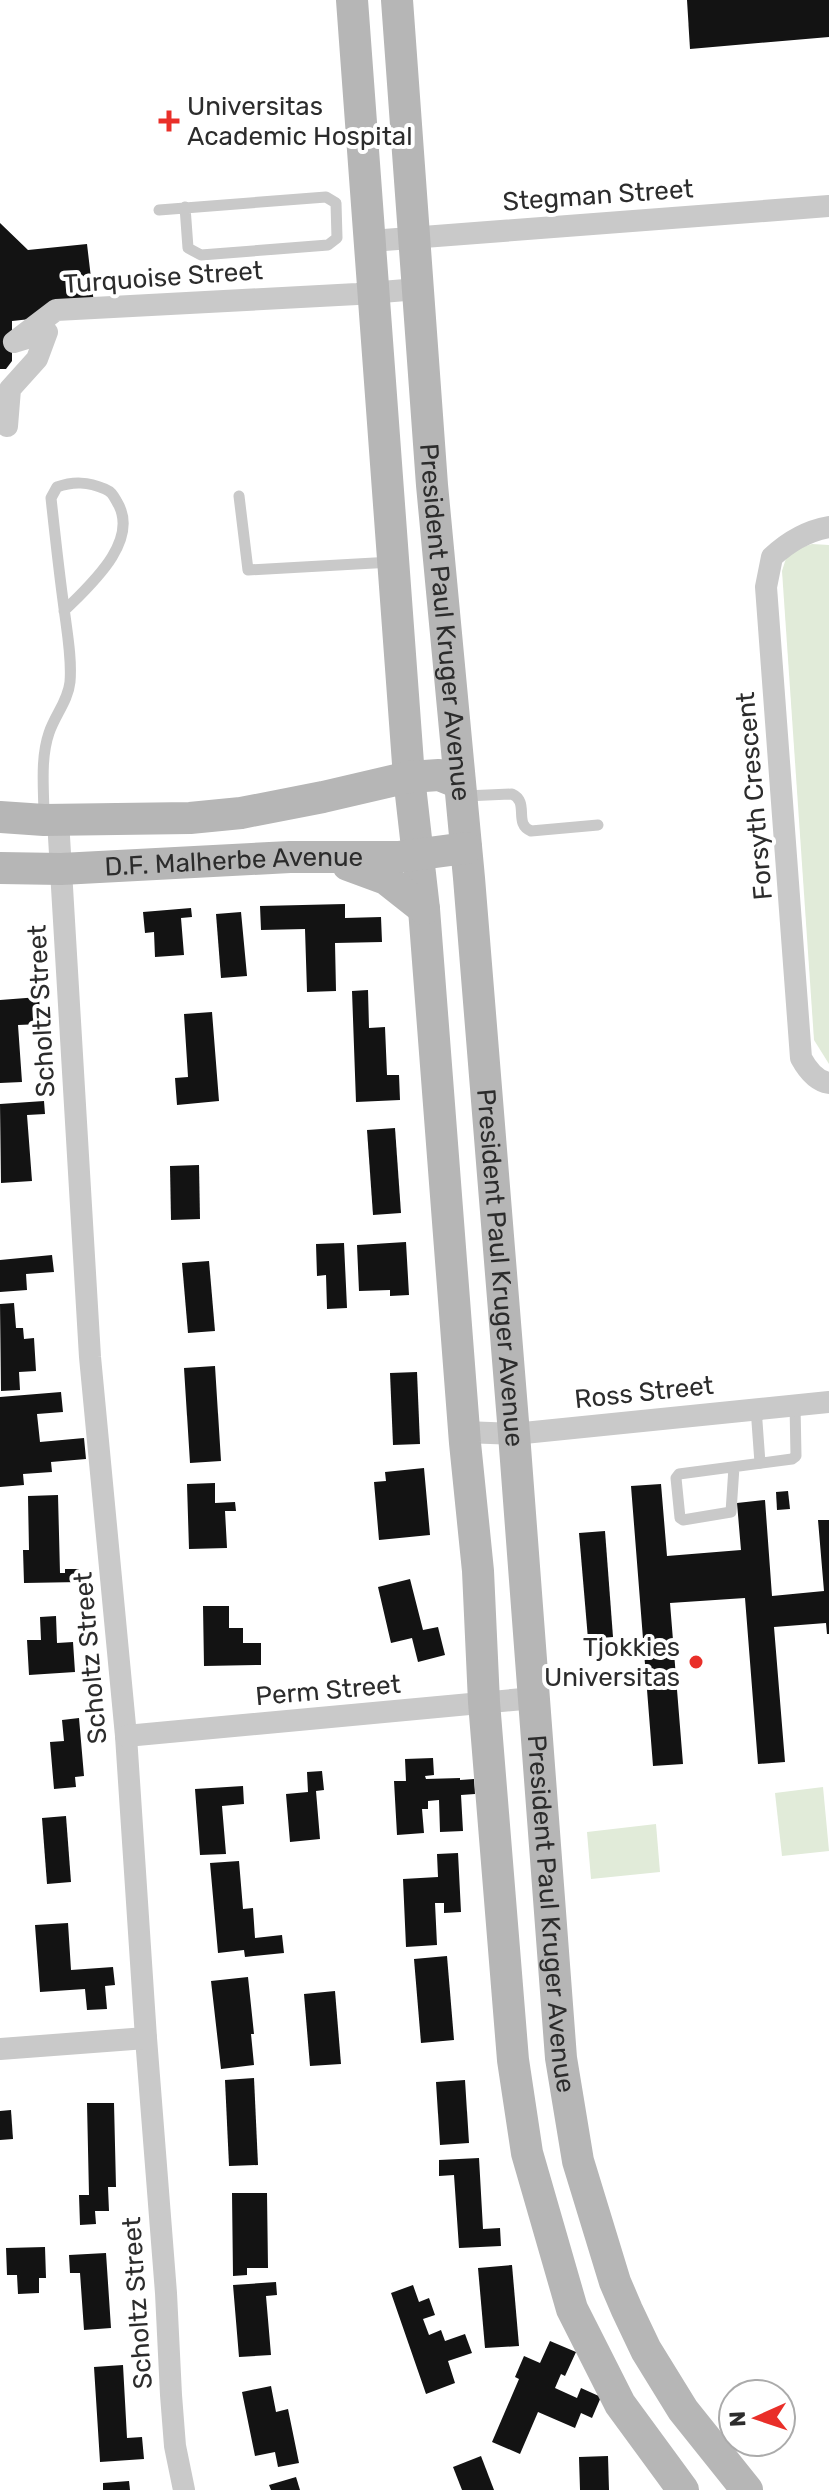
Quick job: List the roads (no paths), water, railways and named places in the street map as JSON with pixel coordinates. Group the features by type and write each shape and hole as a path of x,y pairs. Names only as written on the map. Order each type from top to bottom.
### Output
{"street":[{"name":"President Paul Kruger Avenue","path":"352,0 392,562 409,777 424,909 464,1432 478,1571 484,1702 513,2060 527,2153 572,2309 620,2404 683,2490"},
{"name":"President Paul Kruger Avenue","path":"397,0 432,485 466,848 561,2058 578,2161 627,2310 646,2350 683,2410 747,2490"},
{"name":"Stegman Street","path":"371,241 829,206"},
{"name":"Turquoise Street","path":"7,426 5,390 37,359 47,332 14,342 56,310 418,289"},
{"name":"Forsyth Crescent","path":"829,527 797,538 772,557 766,587 801,1058 809,1071 829,1083"},
{"name":"D.F. Malherbe Avenue","path":"0,817 51,820 190,818 241,813 409,777 439,775 460,790"},
{"name":"Scholtz Street","path":"51,820 61,869 90,1357 126,1736 175,2446 184,2490"},
{"name":"D.F. Malherbe Avenue","path":"0,868 61,869 290,857 418,856 466,848"},
{"path":"324,858 386,879 424,909"},
{"name":"Ross Street","path":"464,1432 514,1434 829,1402"},
{"name":"Perm Street","path":"126,1736 534,1698"},
{"path":"0,2049 146,2038"},
{"path":"560,2267 605,2250"}],"lane":[{"path":"159,210 185,207 326,197 336,203 337,238 328,245 201,255 188,248 185,207"},
{"path":"51,820 45,760 49,732 70,683 51,498 57,487 75,482 91,484 111,491 125,523 103,573 64,611"},
{"path":"239,496 248,570 392,562"},
{"path":"460,790 517,796 522,801 522,824 531,831 598,825"},
{"path":"734,1467 731,1512 680,1518 677,1475 796,1456 795,1405"},
{"path":"756,1408 760,1463"}],"place":[{"name":"Universitas Academic Hospital","path":"169,121"},
{"name":"Tjokkies Universitas","path":"696,1662"}]}
